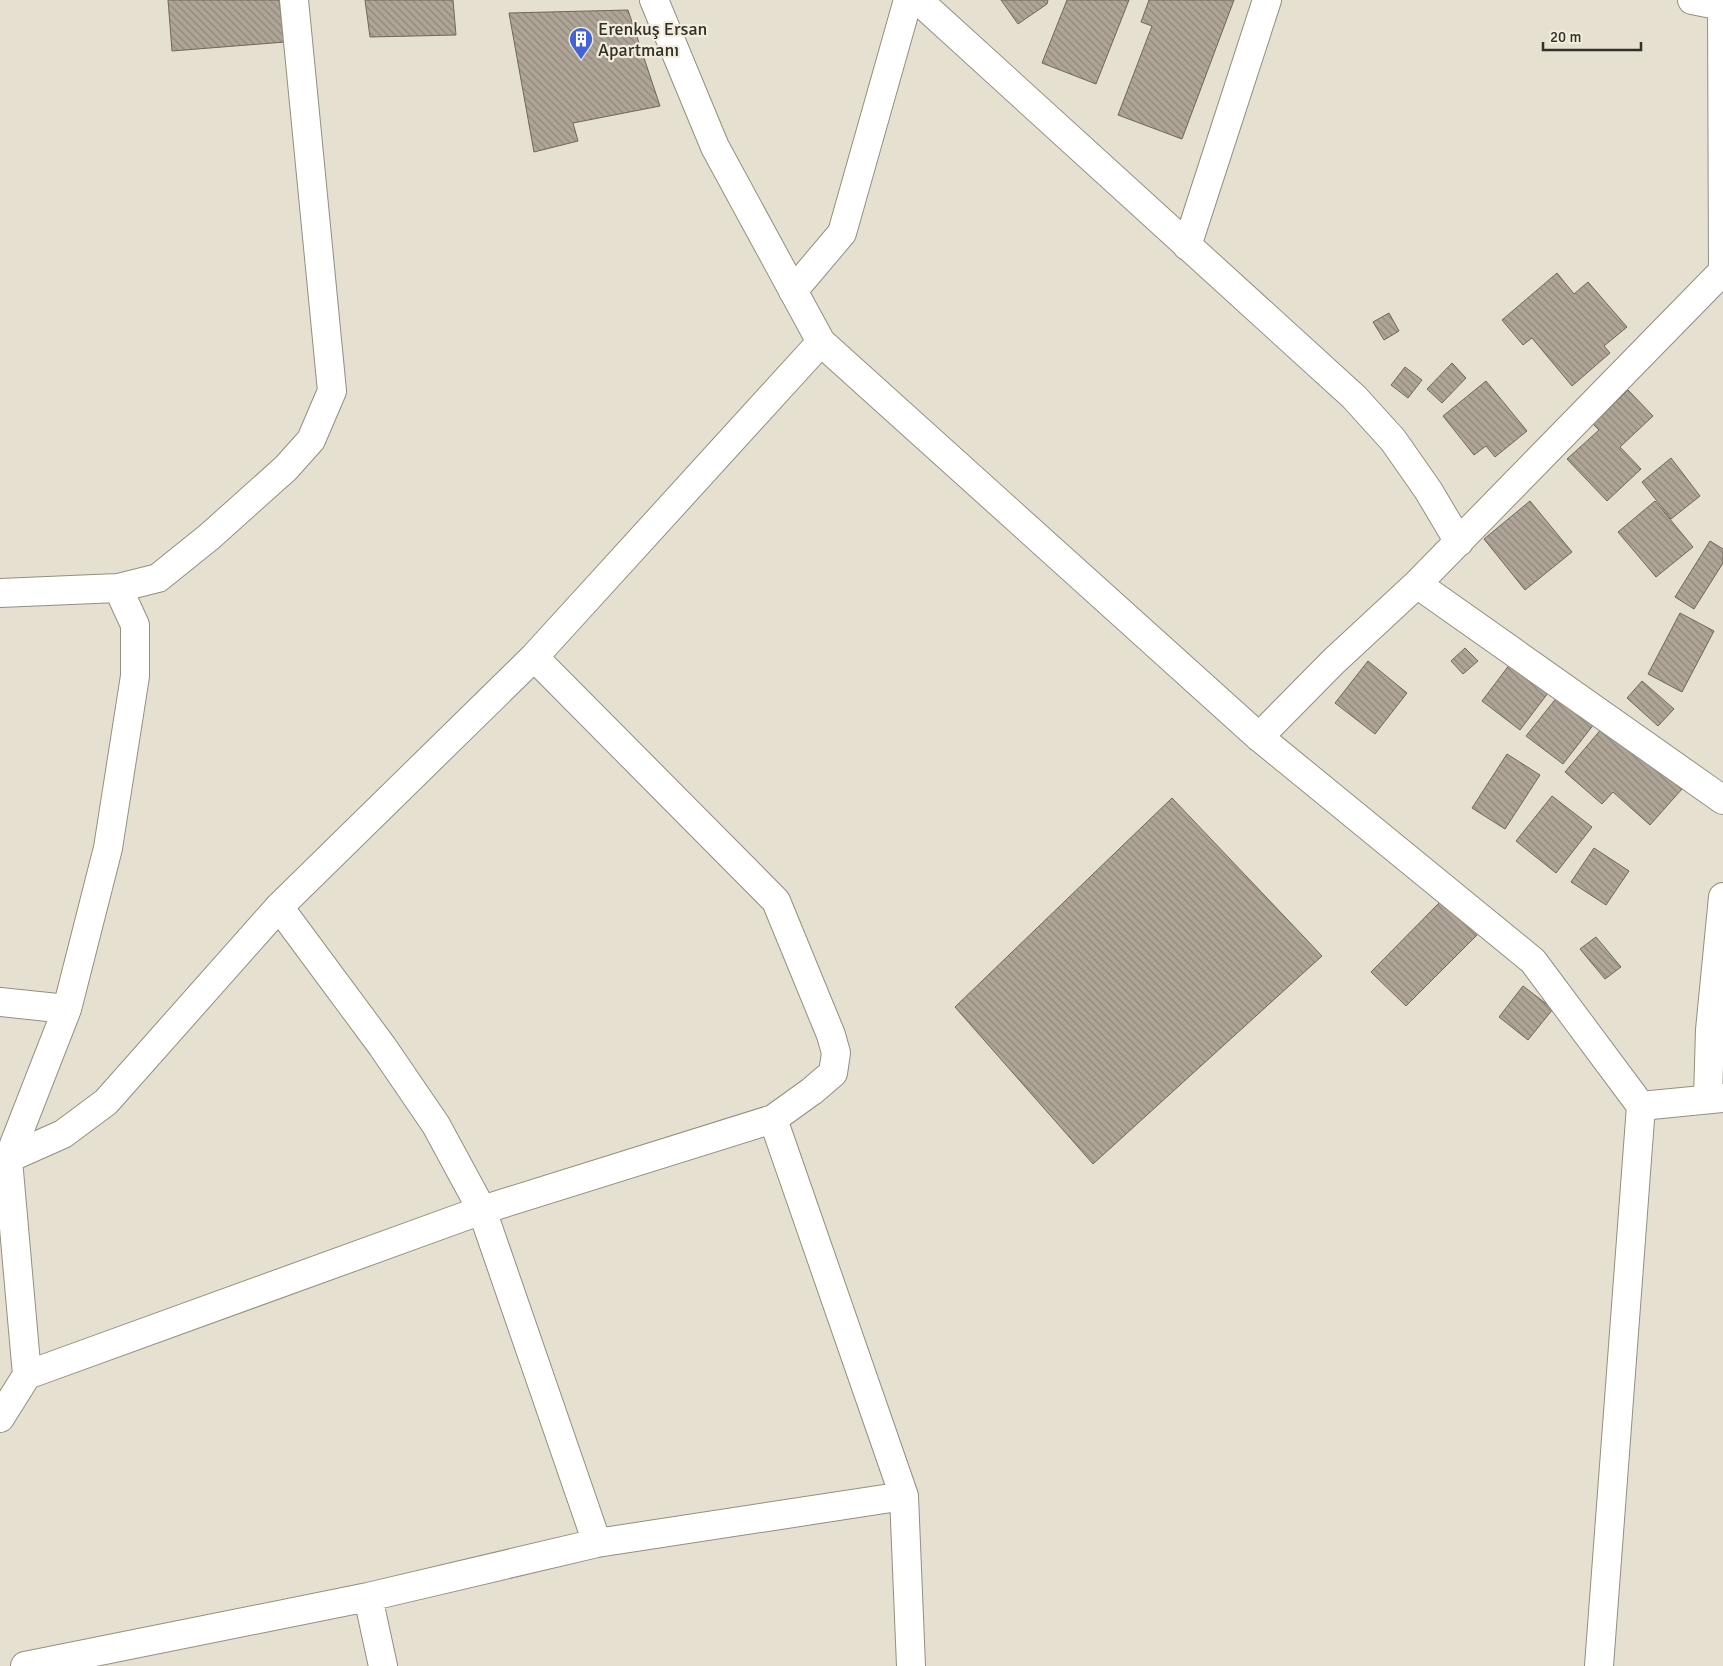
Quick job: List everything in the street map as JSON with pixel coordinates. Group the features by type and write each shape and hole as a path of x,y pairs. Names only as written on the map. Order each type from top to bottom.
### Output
{"street":[{"path":"0,593 118,588 158,578 209,537 286,468 311,440 332,391 294,0"},
{"path":"654,0 715,147 821,342 1259,737 1533,962 1641,1106 1599,1666"},
{"path":"793,291 842,233 908,0"},
{"path":"918,0 1354,397 1392,440 1428,490 1459,542"},
{"path":"1187,246 1267,0"},
{"path":"1259,737 1334,661 1459,542 1722,274 1722,3 1692,0"},
{"path":"4,1161 63,1134 106,1102 278,907 534,657 821,342"},
{"path":"1417,584 1723,800"},
{"path":"0,1418 27,1374 4,1161 67,1009 108,848 135,676 136,625 118,588"},
{"path":"27,1374 482,1210 773,1118 812,1091 833,1073 836,1053 831,1035 776,901 534,657"},
{"path":"1641,1106 1716,1099 1710,1030 1723,898"},
{"path":"278,907 382,1046 436,1125 482,1210 597,1543"},
{"path":"0,1002 67,1009"},
{"path":"773,1118 904,1496 912,1666"},
{"path":"25,1666 368,1597 597,1543 904,1496"},
{"path":"368,1597 383,1666"}],"building":[{"path":"168,0 279,0 285,42 172,51"},
{"path":"365,0 453,0 456,35 370,37"},
{"path":"1001,0 1048,0 1047,4 1018,24"},
{"path":"1067,0 1129,0 1096,84 1042,63"},
{"path":"1149,0 1234,0 1182,139 1118,115 1152,26 1141,22"},
{"name":"Erenkuş Ersan Apartmanı","path":"628,10 660,106 573,123 578,141 534,152 509,13"},
{"path":"1557,273 1574,294 1588,282 1627,327 1604,346 1610,353 1572,386 1532,338 1523,345 1502,320"},
{"path":"1389,313 1399,331 1384,340 1373,322"},
{"path":"1452,363 1466,378 1442,403 1427,389"},
{"path":"1405,367 1422,380 1408,398 1391,385"},
{"path":"1486,381 1527,431 1495,457 1486,446 1474,455 1443,416"},
{"path":"1628,390 1653,416 1620,447 1641,469 1607,501 1567,459 1599,430 1593,424"},
{"path":"1671,458 1700,496 1671,519 1642,482"},
{"path":"1530,501 1572,552 1525,590 1484,539"},
{"path":"1655,501 1693,547 1656,577 1618,532"},
{"path":"1710,541 1723,549 1723,563 1694,609 1675,597"},
{"path":"1680,613 1714,631 1682,692 1648,674"},
{"path":"1465,648 1478,661 1463,674 1451,661"},
{"path":"1513,660 1551,689 1520,730 1482,701"},
{"path":"1368,661 1407,693 1375,734 1335,703"},
{"path":"1642,681 1674,709 1658,726 1627,698"},
{"path":"1558,696 1594,724 1563,764 1526,736"},
{"path":"1603,727 1682,789 1650,825 1613,792 1602,804 1565,772"},
{"path":"1507,754 1540,775 1505,829 1472,808"},
{"path":"1552,796 1592,827 1556,873 1516,841"},
{"path":"1172,798 1322,956 1093,1164 955,1007"},
{"path":"1594,848 1629,871 1606,905 1571,882"},
{"path":"1445,897 1480,932 1406,1006 1371,972"},
{"path":"1596,937 1621,967 1605,979 1580,949"},
{"path":"1523,986 1553,1009 1528,1040 1499,1017"}],"place":[{"name":"Erenkuş Ersan Apartmanı","path":"581,60"}]}
